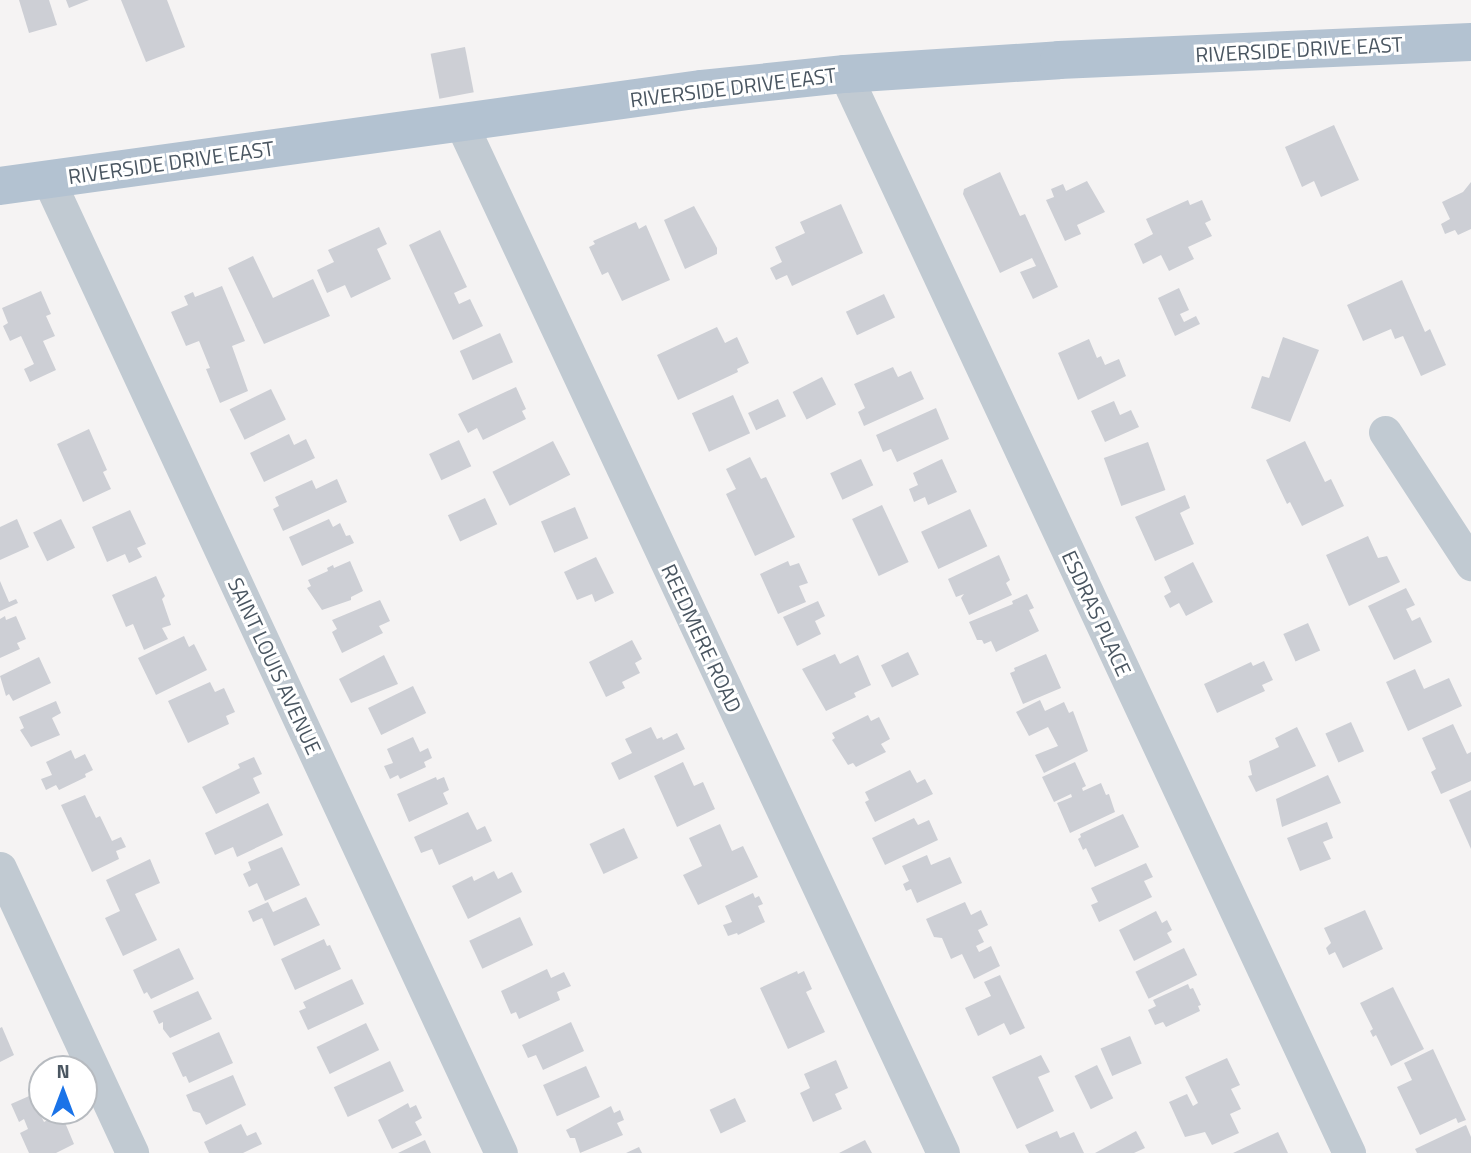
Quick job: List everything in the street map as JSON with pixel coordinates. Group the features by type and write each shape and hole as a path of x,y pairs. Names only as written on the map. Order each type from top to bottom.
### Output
{"main road":[{"name":"RIVERSIDE DRIVE EAST","path":"0,186 702,89 845,74 1073,60 1471,42"}],"street":[{"name":"ESDRAS PLACE","path":"845,74 1349,1153"},
{"name":"REEDMERE ROAD","path":"461,123 943,1153"},
{"name":"SAINT LOUIS AVENUE","path":"48,179 501,1153"},
{"path":"1385,432 1471,564"},
{"path":"0,868 132,1153"}],"building":[{"path":"19,0 49,0 57,25 29,33"},
{"path":"66,0 89,0 69,8"},
{"path":"121,0 167,0 185,47 146,62"},
{"path":"465,47 474,92 439,99 431,54"},
{"path":"1334,125 1359,180 1321,197 1314,181 1302,187 1285,147"},
{"path":"1000,172 1020,216 1025,214 1058,287 1033,299 1020,272 1036,266 1032,258 1000,273 963,194 964,189"},
{"path":"1087,181 1105,212 1077,225 1081,234 1065,241 1046,200 1054,197 1051,189 1063,184 1066,191"},
{"path":"1471,182 1471,229 1458,235 1455,230 1445,234 1441,224 1450,219 1442,202 1463,192"},
{"path":"1188,200 1190,205 1202,200 1211,220 1205,223 1212,236 1188,247 1194,259 1169,271 1161,255 1143,264 1134,244 1153,234 1146,219"},
{"path":"841,204 863,253 792,286 787,275 776,280 770,268 782,262 775,247 805,233 800,222"},
{"path":"694,206 717,248 717,254 685,269 664,220"},
{"path":"636,222 639,229 646,225 670,280 622,301 608,272 602,275 589,247 595,244 593,241"},
{"path":"379,227 387,244 377,249 391,279 351,298 345,285 327,293 317,270 334,262 328,250"},
{"path":"440,230 467,287 454,293 459,304 470,299 483,326 453,340 409,245"},
{"path":"253,256 273,298 313,279 330,316 264,344 228,268"},
{"path":"1402,280 1425,332 1430,329 1446,365 1421,376 1403,336 1395,339 1391,329 1363,341 1347,305"},
{"path":"222,286 245,341 232,346 248,391 220,403 206,369 210,368 199,341 186,346 171,312 188,305 184,296 193,292 195,297"},
{"path":"1179,288 1189,310 1180,314 1184,322 1196,316 1200,324 1175,336 1158,298"},
{"path":"41,291 51,314 46,316 55,336 43,341 56,370 30,382 24,369 34,364 21,336 10,341 3,326 8,323 2,308"},
{"path":"884,294 895,318 857,335 846,312"},
{"path":"717,327 725,343 737,337 749,363 737,369 738,372 678,400 657,355"},
{"path":"500,333 513,362 473,380 460,351"},
{"path":"1283,337 1319,350 1290,422 1251,408 1262,376 1269,378"},
{"path":"1089,339 1097,358 1101,356 1105,365 1119,359 1126,376 1078,400 1058,353"},
{"path":"893,367 898,377 911,371 924,399 864,426 858,412 865,408 854,384"},
{"path":"822,377 836,405 807,420 793,392"},
{"path":"516,387 526,409 522,411 526,419 483,440 477,428 468,433 458,414"},
{"path":"271,389 286,420 245,440 230,409"},
{"path":"733,395 750,433 709,452 692,413"},
{"path":"778,399 786,416 756,430 748,413"},
{"path":"1114,401 1120,415 1131,410 1139,427 1105,442 1091,411"},
{"path":"936,408 949,439 897,462 891,449 883,452 876,435"},
{"path":"89,429 107,470 103,472 111,489 83,502 57,444"},
{"path":"289,434 294,445 306,439 315,458 264,482 250,453"},
{"path":"459,440 471,466 441,480 429,454"},
{"path":"553,441 570,475 510,506 492,472"},
{"path":"1305,441 1325,482 1331,479 1344,506 1302,526 1290,502 1287,504 1266,460"},
{"path":"1148,442 1165,490 1121,506 1104,458"},
{"path":"750,457 761,479 766,477 795,537 755,556 726,494 736,489 726,469"},
{"path":"861,459 873,485 842,500 830,473"},
{"path":"942,459 957,492 928,505 925,497 914,502 909,489 918,485 913,473"},
{"path":"337,479 347,502 283,531 273,509 279,506 275,497 312,480 316,489"},
{"path":"1185,495 1190,508 1180,513 1194,544 1155,561 1135,517"},
{"path":"485,498 497,524 460,542 448,515"},
{"path":"882,505 909,562 879,576 852,519"},
{"path":"575,507 588,538 554,553 541,521"},
{"path":"970,509 987,546 938,569 921,532"},
{"path":"130,510 146,544 137,548 142,557 129,563 125,554 107,562 92,527"},
{"path":"17,519 29,547 0,560 0,527"},
{"path":"61,519 75,548 47,561 33,533"},
{"path":"329,519 333,527 340,523 346,536 350,535 354,543 302,566 289,537"},
{"path":"1368,536 1378,558 1387,556 1400,582 1349,606 1326,555"},
{"path":"999,555 1010,580 1006,583 1012,595 969,615 961,598 964,594 956,597 948,579"},
{"path":"596,557 614,593 595,602 592,594 577,600 564,572"},
{"path":"350,561 363,591 351,597 351,600 322,610 307,588 311,586 308,580 328,571 327,568 333,565 334,568"},
{"path":"788,561 790,566 799,563 808,583 799,586 806,602 778,614 760,574"},
{"path":"1193,562 1213,602 1186,616 1179,603 1170,608 1164,596 1171,592 1164,577"},
{"path":"156,576 165,596 162,599 171,625 162,628 168,639 144,650 133,624 126,627 112,595"},
{"path":"0,581 9,602 16,599 18,603 0,611"},
{"path":"1406,588 1415,605 1406,609 1412,621 1420,617 1432,642 1394,660 1368,606"},
{"path":"1027,594 1034,608 1029,610 1039,631 996,652 991,641 984,644 982,640 977,640 969,622 1013,604 1012,601"},
{"path":"380,600 390,621 379,626 383,633 342,653 332,632 337,629 332,620"},
{"path":"818,601 825,616 815,621 821,634 797,646 783,617"},
{"path":"5,616 6,620 16,616 26,639 17,643 20,649 0,658 0,619"},
{"path":"1308,623 1320,650 1296,661 1283,634"},
{"path":"184,636 189,647 194,644 207,670 156,695 138,658"},
{"path":"632,640 642,659 635,663 640,673 622,682 625,688 606,697 589,662"},
{"path":"908,652 919,674 892,688 881,665"},
{"path":"835,654 840,664 858,655 871,685 854,693 856,697 826,711 802,669"},
{"path":"1046,654 1061,688 1023,704 1010,673 1015,671 1014,668"},
{"path":"384,655 398,684 351,703 339,679"},
{"path":"39,657 51,683 13,701 9,694 6,696 0,676"},
{"path":"1264,661 1273,680 1262,685 1265,691 1217,713 1204,684 1251,662 1253,666"},
{"path":"1415,669 1424,689 1449,678 1462,706 1408,731 1386,682"},
{"path":"210,682 215,692 224,688 235,712 226,716 229,724 188,743 168,701"},
{"path":"413,686 426,713 381,735 368,708"},
{"path":"1040,700 1045,711 1064,702 1069,713 1073,711 1088,751 1044,773 1035,755 1058,746 1048,727 1029,736 1016,712"},
{"path":"56,701 61,713 52,718 60,735 31,747 20,730 24,728 19,717"},
{"path":"868,715 871,721 879,717 890,739 881,744 886,752 856,767 853,763 848,765 832,740 835,738 832,733"},
{"path":"1351,722 1364,751 1338,763 1325,733"},
{"path":"1453,724 1467,754 1471,752 1471,781 1441,794 1431,772 1436,769 1422,738"},
{"path":"651,727 657,739 662,737 663,740 677,733 685,749 619,780 611,763 632,753 625,739"},
{"path":"1297,727 1316,766 1256,792 1248,776 1252,775 1249,761 1279,747 1275,738"},
{"path":"413,737 420,752 428,748 432,758 424,762 426,767 400,779 398,775 390,779 384,766 393,763 387,749"},
{"path":"71,750 75,759 85,754 93,770 85,774 86,777 59,790 56,785 46,790 41,779 52,775 46,762"},
{"path":"254,757 262,774 253,778 260,793 216,814 202,787 240,768 238,764"},
{"path":"683,762 694,786 703,782 715,809 677,827 654,776"},
{"path":"1075,762 1086,786 1082,788 1083,791 1101,783 1106,795 1109,794 1115,812 1070,833 1057,803 1072,797 1071,794 1054,802 1042,777"},
{"path":"910,770 917,783 925,779 933,794 875,822 865,802 869,800 865,792"},
{"path":"1328,775 1341,803 1282,827 1276,799"},
{"path":"436,777 437,780 444,777 449,790 443,793 448,804 409,822 397,794"},
{"path":"1471,790 1471,849 1449,800"},
{"path":"85,795 96,818 100,816 112,841 121,837 126,847 116,851 119,859 92,872 61,805"},
{"path":"268,803 283,835 237,857 233,847 215,855 205,833"},
{"path":"468,812 477,830 485,826 492,841 439,865 432,849 421,853 414,837"},
{"path":"1123,814 1139,847 1095,867 1086,848 1083,850 1078,839 1080,834"},
{"path":"914,818 918,825 929,820 938,840 885,865 872,838"},
{"path":"1327,822 1333,838 1323,842 1331,859 1300,871 1287,838"},
{"path":"720,824 732,851 743,846 758,877 698,905 683,875 702,866 689,838"},
{"path":"624,828 638,858 604,874 590,844"},
{"path":"282,847 300,885 265,901 257,883 249,887 243,874 251,870 248,862"},
{"path":"927,855 931,865 950,857 962,883 917,903 911,889 906,891 903,884 909,881 902,866"},
{"path":"150,859 160,883 135,894 157,940 123,956 105,918 120,911 106,880"},
{"path":"1146,863 1153,877 1144,881 1152,897 1099,922 1091,905 1098,902 1091,888"},
{"path":"494,871 498,879 512,872 522,892 468,919 452,886 472,876 474,881"},
{"path":"753,893 755,898 759,896 763,904 758,906 765,922 738,935 728,936 723,925 732,922 725,906"},
{"path":"306,897 320,925 274,946 262,918 253,922 248,911 268,902 273,912"},
{"path":"965,902 971,915 981,910 988,925 978,930 984,942 976,946 979,952 991,946 1000,966 974,979 962,954 951,959 942,938 934,937 926,919"},
{"path":"1365,910 1383,949 1343,968 1335,952 1329,955 1326,948 1331,943 1324,928"},
{"path":"1156,911 1162,923 1167,920 1172,930 1167,933 1172,942 1134,961 1119,930"},
{"path":"520,917 533,945 482,969 469,941"},
{"path":"324,939 327,946 330,945 341,969 295,990 281,959"},
{"path":"179,948 194,979 151,999 147,992 144,994 133,970"},
{"path":"1184,948 1197,975 1149,999 1135,972"},
{"path":"547,969 551,978 564,972 571,986 557,992 560,1000 519,1019 516,1012 511,1014 501,991"},
{"path":"797,971 798,974 804,971 812,989 806,992 825,1032 788,1049 760,988"},
{"path":"1000,975 1025,1028 1010,1035 1004,1023 978,1036 965,1008 991,996 984,982"},
{"path":"352,979 364,1004 308,1030 299,1011 306,1008 303,1002"},
{"path":"1188,984 1190,989 1193,988 1201,1005 1198,1006 1200,1011 1166,1027 1163,1022 1155,1025 1148,1010 1156,1006 1153,1000"},
{"path":"1393,987 1424,1049 1391,1066 1376,1035 1373,1037 1370,1031 1373,1029 1360,1003"},
{"path":"198,991 212,1019 170,1038 163,1029 163,1022 159,1024 153,1011"},
{"path":"571,1022 584,1051 543,1070 536,1055 528,1058 522,1045"},
{"path":"366,1023 379,1050 330,1074 317,1047"},
{"path":"2,1027 14,1055 0,1062 0,1028"},
{"path":"219,1032 233,1063 189,1083 186,1076 183,1077 172,1053"},
{"path":"1130,1036 1142,1064 1112,1076 1101,1049"},
{"path":"1433,1049 1466,1120 1458,1123 1456,1118 1420,1135 1397,1087 1412,1080 1404,1063"},
{"path":"1041,1055 1050,1072 1038,1077 1054,1111 1017,1129 992,1077"},
{"path":"1227,1058 1240,1085 1231,1089 1241,1109 1230,1114 1239,1133 1212,1145 1205,1132 1185,1137 1169,1102 1187,1094 1193,1106 1198,1103 1185,1077"},
{"path":"836,1060 848,1088 835,1094 842,1109 813,1122 800,1093 810,1088 804,1074"},
{"path":"390,1061 404,1091 348,1117 334,1087"},
{"path":"1097,1065 1113,1098 1091,1109 1075,1076"},
{"path":"586,1066 600,1097 557,1116 543,1085"},
{"path":"233,1075 246,1105 206,1125 200,1113 193,1111 186,1095"},
{"path":"28,1097 28,1125 66,1125 74,1144 56,1153 29,1153 20,1133 28,1129 24,1119 19,1122 11,1104"},
{"path":"735,1098 746,1122 721,1133 710,1110"},
{"path":"408,1103 410,1108 416,1105 422,1118 415,1122 422,1135 392,1149 378,1120"},
{"path":"611,1106 614,1113 620,1110 624,1120 617,1123 623,1135 580,1153 575,1138 570,1138 566,1130"},
{"path":"241,1124 247,1136 256,1132 262,1144 243,1153 209,1153 204,1142"},
{"path":"1466,1125 1471,1137 1471,1153 1417,1153 1415,1149"},
{"path":"1057,1131 1060,1138 1074,1132 1084,1153 1029,1153 1025,1145"},
{"path":"1136,1131 1145,1148 1134,1153 1095,1153"},
{"path":"1278,1132 1288,1153 1233,1153"},
{"path":"425,1140 431,1153 398,1153"},
{"path":"865,1140 872,1153 839,1153"},
{"path":"639,1147 642,1153 626,1153"}]}
